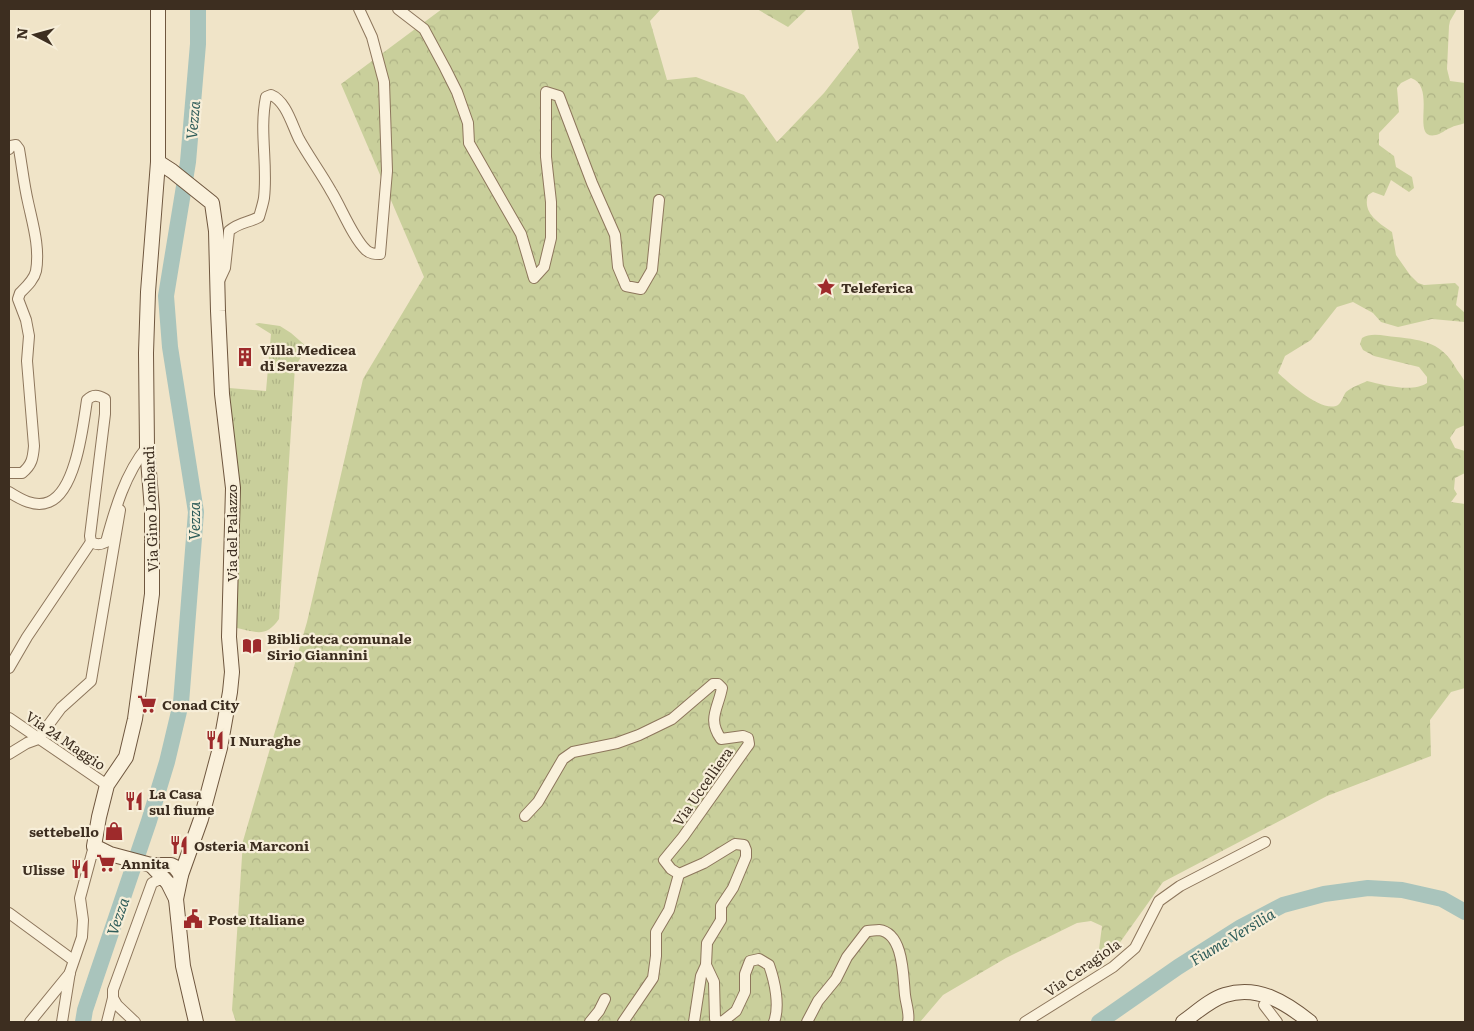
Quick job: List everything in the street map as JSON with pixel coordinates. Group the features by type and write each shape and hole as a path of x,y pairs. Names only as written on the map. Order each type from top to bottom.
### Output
{"main road":[{"name":"Via Gino Lombardi","path":"94,846 107,785 126,757 135,719 152,594 152,510 147,447 146,353 147,301 158,162 158,9"},
{"name":"Via del Palazzo","path":"158,162 212,203 216,231 222,394 233,488 228,637 232,672 230,692 220,748 201,819 181,875 176,899"},
{"path":"94,846 102,851 151,865 171,865 181,875 175,880 166,880"},
{"path":"151,865 166,880 176,899 182,966 196,1022"},
{"path":"1183,1022 1203,1007 1224,995 1251,991 1279,1000 1310,1022"}],"street":[{"path":"218,284 225,268 229,231 236,224 252,221 259,217 264,198 262,131 264,106 266,97 271,95 277,97 287,112 300,139 331,190 357,239 366,251 380,254 387,171 384,82 372,37 359,9"},
{"path":"398,9 424,29 445,68 457,92 468,122 469,143 521,234 534,278 544,267 551,238 551,202 546,157 546,92 559,96 592,183 615,235 618,267 626,286 641,288 652,270 659,200"},
{"path":"9,149 11,146 16,145 19,148 37,249 36,273 28,286 20,292 18,299 26,320 29,336 27,361 34,446 33,460 29,468 22,473 9,473"},
{"path":"9,492 31,503 48,503 56,498 62,491 81,443 87,400 98,395 105,399 105,414 90,536 91,542 9,668"},
{"path":"91,542 96,545 106,542 118,499 138,458 147,447"},
{"path":"9,754 38,739 61,708 91,681 120,510 118,499"},
{"name":"Via Uccelliera","path":"525,816 538,802 563,759 573,752 617,743 639,735 672,719 713,684 718,684 722,688 713,715 714,730 720,739 743,736 748,738 749,744 683,837 664,860 678,874"},
{"name":"Via 24 Maggio","path":"9,718 107,785"},
{"name":"Via Ceragiola","path":"1025,1022 1105,972 1135,948 1158,901 1180,886 1265,842"},
{"path":"623,1022 653,978 656,956 656,932 669,910 678,874 704,863 735,844 744,845 746,857 733,888 721,906 721,920 707,943 706,965 701,976 694,1022"},
{"path":"62,1022 70,972 82,937 80,898 94,846"},
{"path":"107,1022 113,998 112,990 152,883 158,880 166,880"},
{"path":"9,914 73,960"},
{"path":"807,1022 818,1001 836,979 847,957 858,941 867,931 881,930 892,937 902,956 908,1022"},
{"path":"706,965 714,982 715,1019 721,1022 736,1012 745,992 745,974 750,961 759,959 769,965 774,980 776,1015 774,1022"},
{"path":"32,1021 70,972"},
{"path":"113,998 117,1005 135,1022"},
{"path":"590,1022 605,1000"},
{"path":"1264,1005 1277,1022"}],"green space":[{"path":"442,9 661,9 650,21 667,80 696,77 744,95 777,142 824,93 859,48 851,9 1457,9 1449,26 1447,69 1450,81 1465,83 1465,123 1436,135 1428,135 1423,122 1424,102 1419,83 1411,78 1401,83 1397,88 1399,112 1379,133 1379,145 1394,156 1396,167 1412,177 1414,188 1409,192 1391,180 1384,196 1373,192 1368,195 1367,207 1373,217 1392,232 1396,255 1418,283 1424,285 1455,283 1459,287 1456,305 1465,313 1465,322 1432,319 1398,327 1381,322 1373,313 1353,302 1337,307 1311,340 1285,356 1278,373 1306,396 1332,407 1339,404 1348,390 1367,381 1406,388 1421,386 1427,383 1427,377 1419,367 1374,356 1363,350 1360,344 1362,338 1378,335 1432,344 1446,354 1464,381 1466,388 1465,425 1456,429 1450,438 1455,448 1465,451 1465,473 1455,478 1454,489 1457,494 1451,502 1465,504 1465,688 1451,692 1430,720 1431,756 1327,796 1163,882 1116,948 1097,965 1102,926 1091,921 1077,923 1006,958 943,995 920,1022 236,1022 232,1010 243,841 307,622 363,379 424,277 341,84"},
{"path":"757,9 807,9 788,27"},
{"path":"255,324 280,326 307,347 295,367 279,619 270,629 260,632 237,628 234,624 237,485 229,388 266,391 271,334"}],"waterway":[{"name":"Vezza","path":"83,1022 85,1010 149,821 167,762 181,703 196,512 170,347 166,296 188,162 198,44 198,9"},
{"name":"Fiume Versilia","path":"1099,1022 1178,967 1241,927 1283,905 1324,894 1368,888 1402,890 1442,899 1465,912"}],"place":[{"name":"Teleferica","path":"826,287"},
{"name":"Villa Medicea di Seravezza","path":"245,357"},
{"name":"Biblioteca comunale Sirio Giannini","path":"252,646"},
{"name":"Conad City","path":"147,704"},
{"name":"I Nuraghe","path":"215,740"},
{"name":"La Casa sul fiume","path":"134,801"},
{"name":"settebello","path":"114,831"},
{"name":"Osteria Marconi","path":"179,845"},
{"name":"Annita","path":"106,863"},
{"name":"Ulisse","path":"80,869"},
{"name":"Poste Italiane","path":"193,919"}]}
